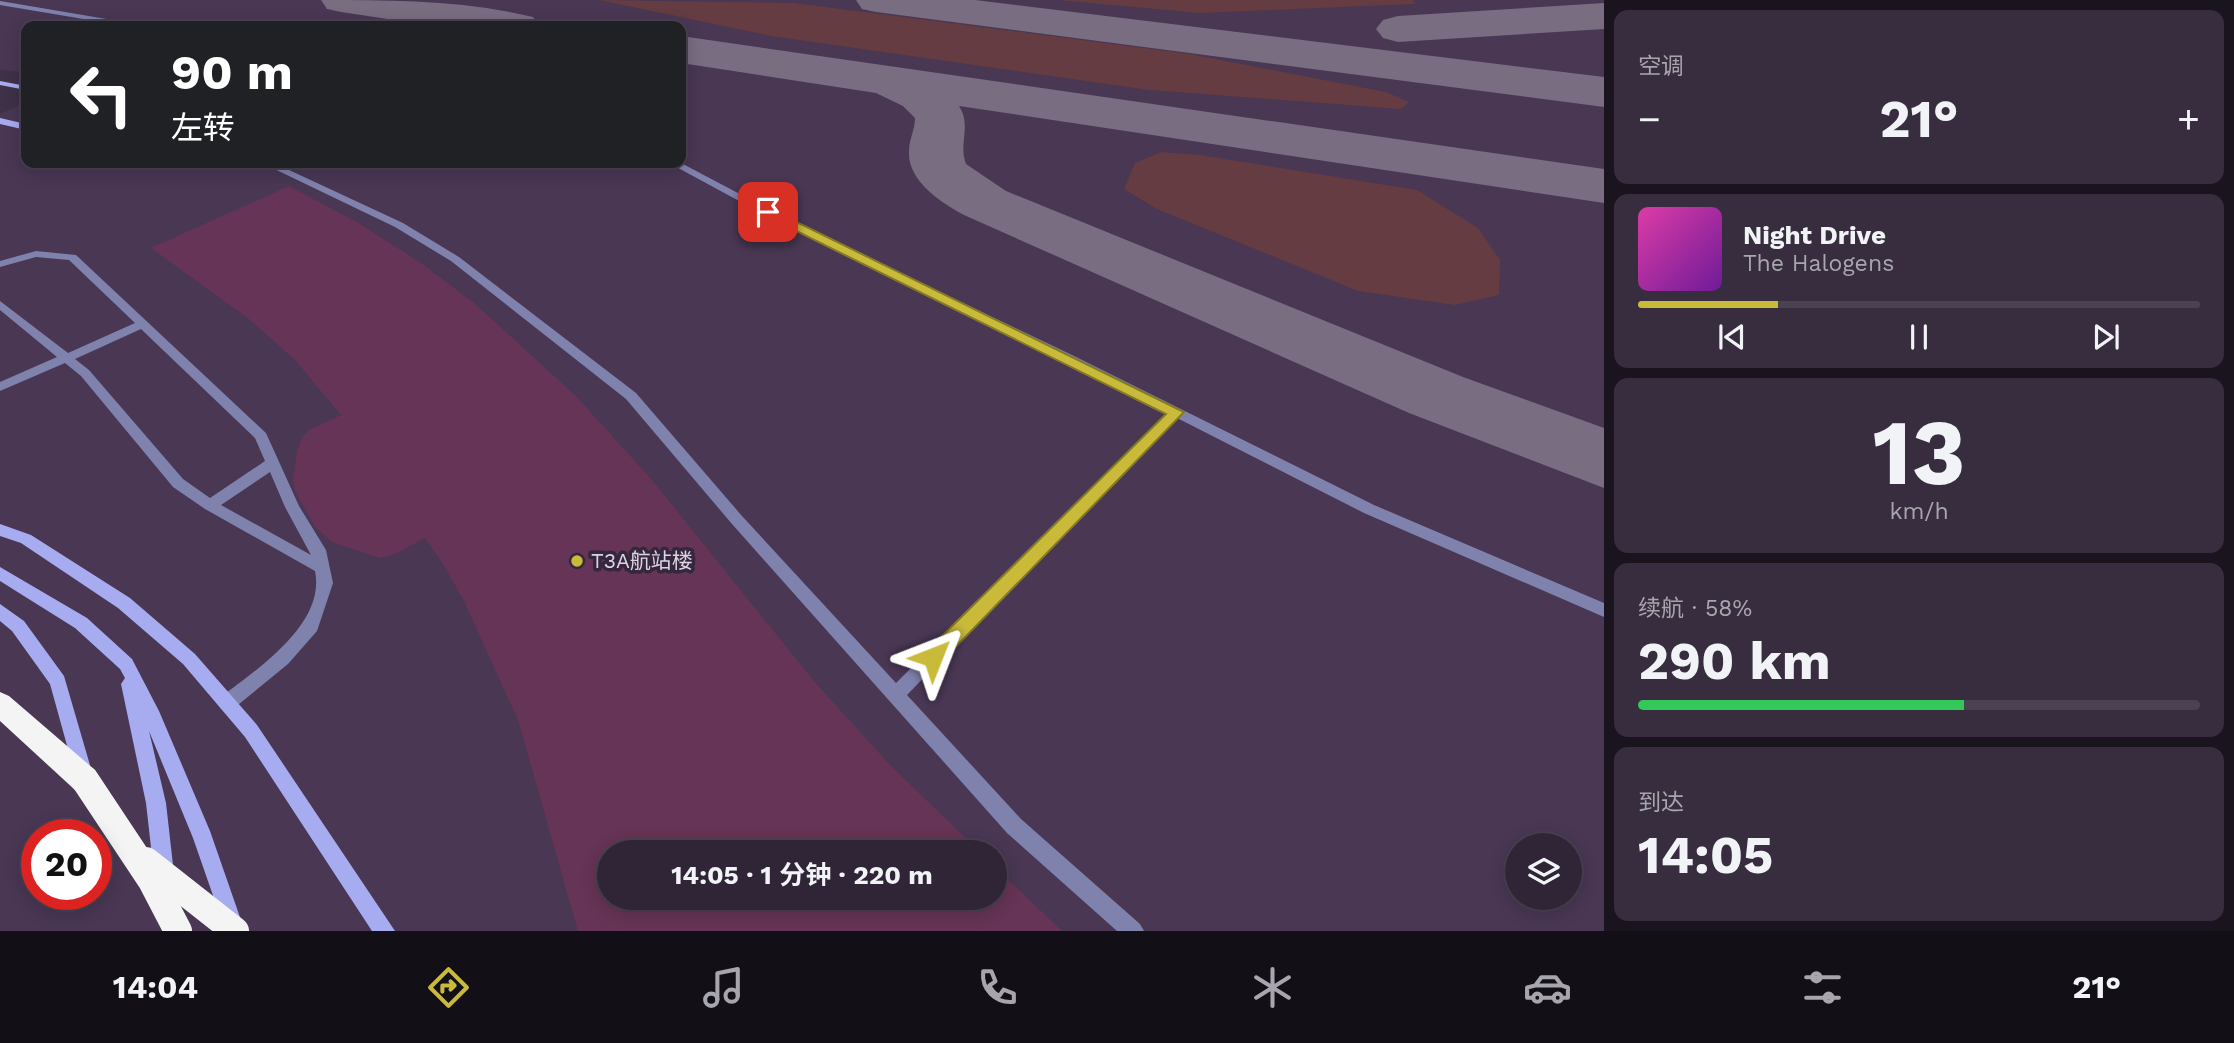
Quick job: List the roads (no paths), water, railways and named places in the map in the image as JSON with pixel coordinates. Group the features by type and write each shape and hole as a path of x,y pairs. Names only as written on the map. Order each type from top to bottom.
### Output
{"highway":[{"path":"0,704 85,780 152,881 178,931"},
{"path":"130,848 235,931"},
{"path":"152,881 161,931"}],"main road":[{"path":"0,83 21,87"},
{"path":"0,121 21,126"},
{"path":"0,530 26,539 124,603 189,659 251,731 384,931"},
{"path":"0,573 81,622 126,664 150,711 203,838 235,931"},
{"path":"0,611 18,626 58,681 85,780"},
{"path":"126,664 156,803 170,931"}],"lane":[{"path":"0,3 106,21"},
{"path":"278,168 399,225 455,259 631,396 1014,826 1133,931"},
{"path":"683,168 791,225 1369,509 1604,610"},
{"path":"0,264 36,254 72,257 261,436 292,507 318,550 325,583 311,626 282,659 227,703"},
{"path":"0,304 85,373 178,483 210,505 322,568"},
{"path":"0,387 143,324"},
{"path":"895,695 1176,412"},
{"path":"210,505 273,463"}],"place":[{"name":"T3A航站楼","path":"577,561"}]}
